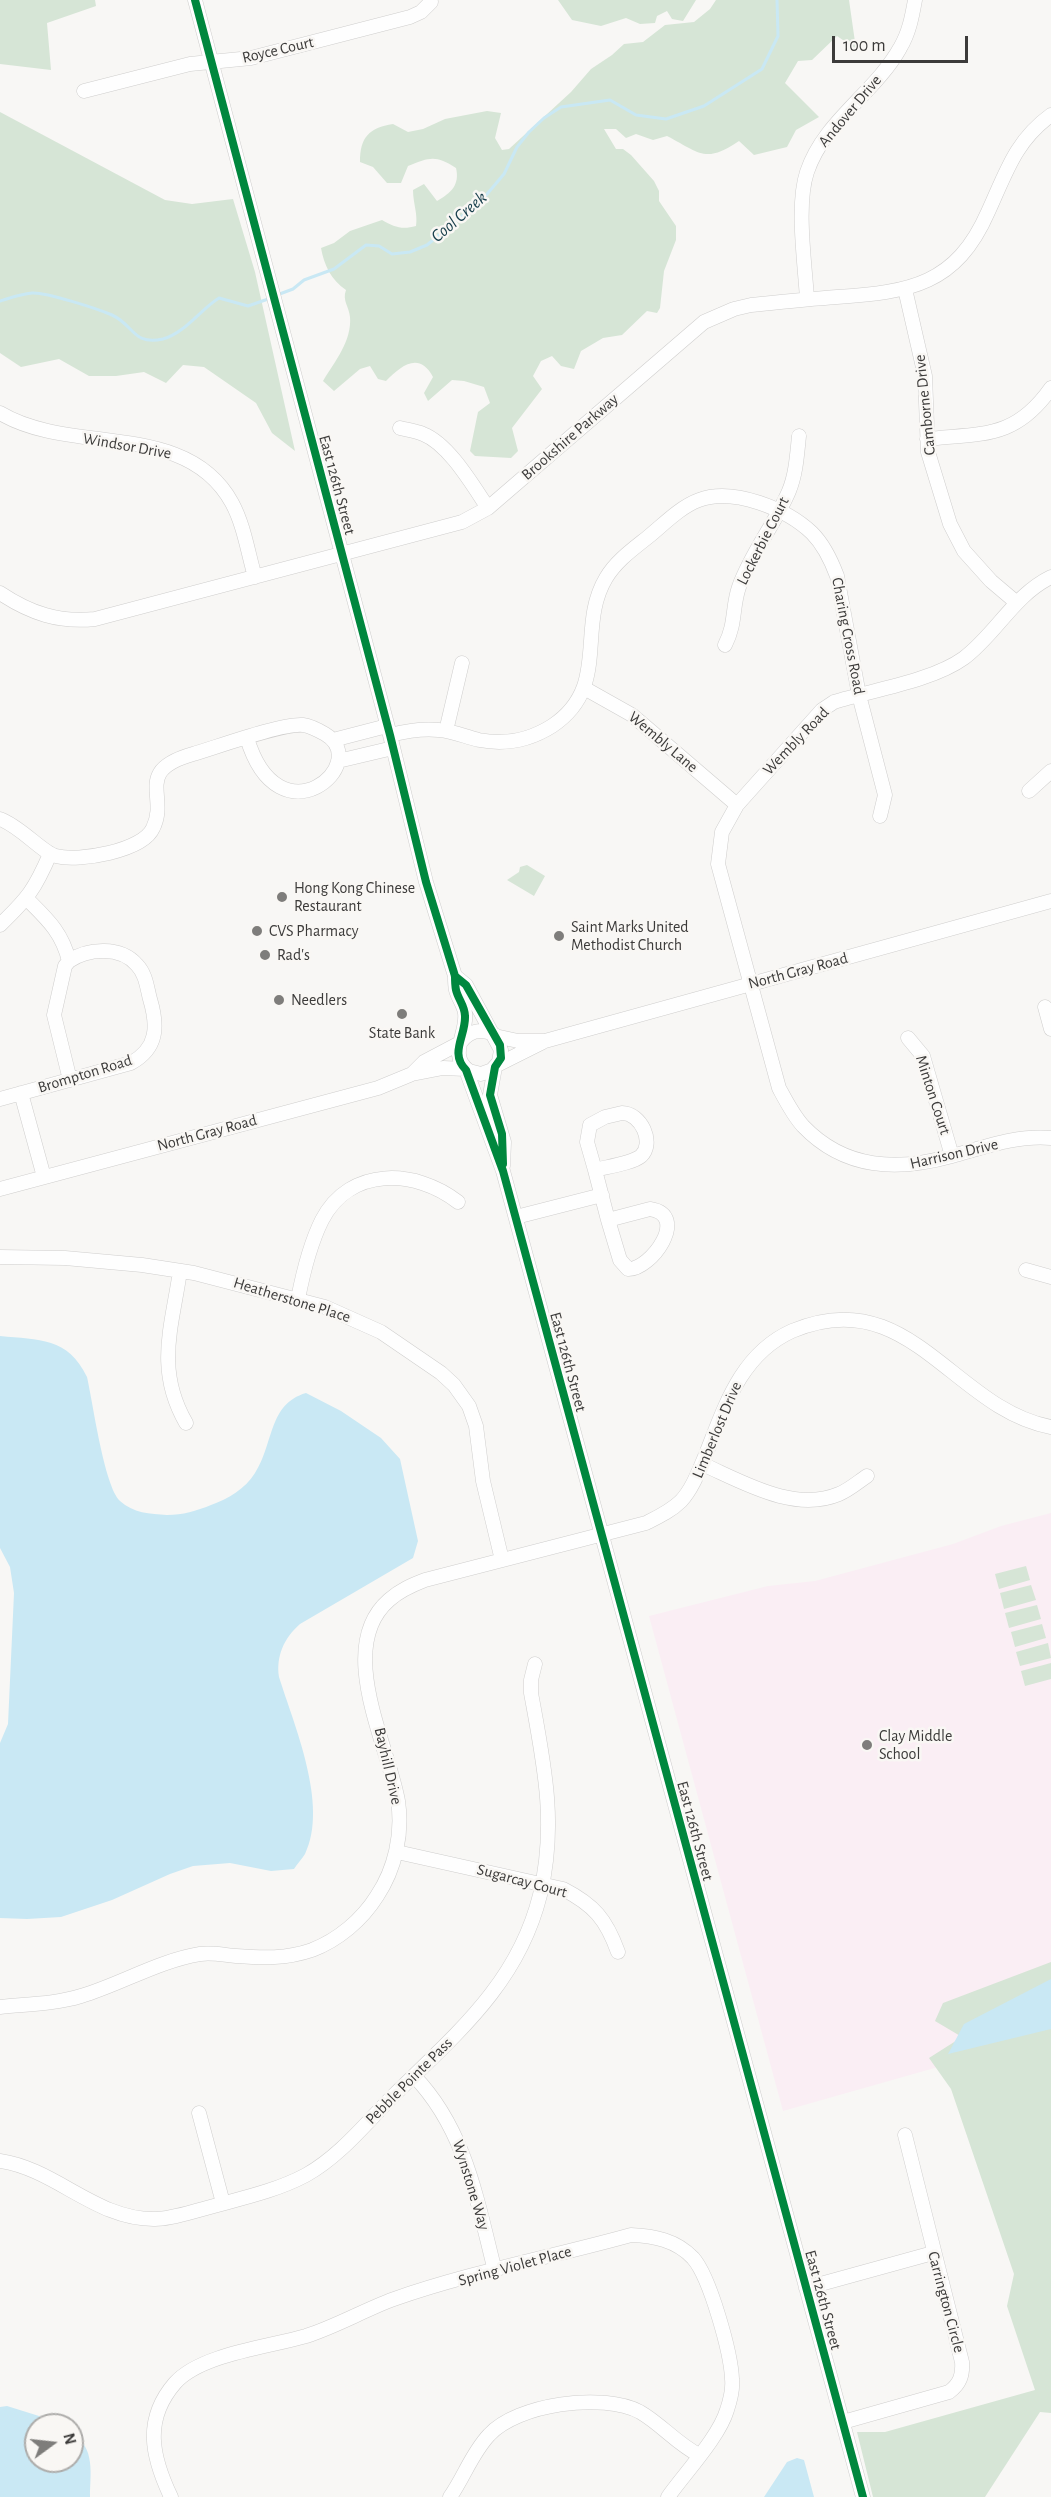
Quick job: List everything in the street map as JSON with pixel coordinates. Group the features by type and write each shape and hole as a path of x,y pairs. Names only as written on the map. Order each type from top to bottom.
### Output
{"street":[{"name":"East 126th Street","path":"195,0 390,736 426,882 455,976 456,990 465,1017 460,1043"},
{"name":"Andover Drive","path":"807,299 802,198 807,172 818,147 896,55 907,34 915,0"},
{"name":"Royce Court","path":"84,91 190,64 251,58 410,17 421,12 431,2"},
{"name":"Brookshire Parkway","path":"0,593 36,613 52,618 83,621 110,617 462,522 488,508 704,322 751,304 878,294 905,289 941,273 961,257 978,235 1012,156 1027,135 1051,114"},
{"name":"Camborne Drive","path":"905,289 925,376 927,439 933,472 950,524 964,551 991,581 1017,603"},
{"path":"927,439 985,434 1003,429 1033,411 1051,388"},
{"name":"Windsor Drive","path":"0,413 42,431 161,449 181,455 196,464 219,483 234,506 255,578"},
{"path":"400,428 425,434 440,444 488,508"},
{"name":"Lockerbie Court","path":"725,645 735,621 738,589 779,511 795,471 799,436"},
{"name":"Charing Cross Road","path":"333,740 390,736 429,729 502,744 530,737 555,724 574,704 584,688 591,667 595,600 607,576 630,551 678,512 700,499 722,495 739,496 779,511 811,532 830,558 837,576 859,695 885,795 880,816"},
{"name":"Wembly Road","path":"750,985 718,864 722,832 737,805 822,710 834,702 945,669 972,652 1027,592 1051,577"},
{"path":"446,731 462,663"},
{"name":"Wembly Lane","path":"584,688 632,715 737,805"},
{"path":"0,819 19,828 50,854 58,857 101,855 141,841 148,836 154,828 157,779 163,770 181,757 247,738 303,725 333,740 339,750 338,761 322,784 294,792 271,783 264,775 253,759 247,738"},
{"name":"Charing Cross Road","path":"338,761 390,736"},
{"path":"1029,791 1051,771"},
{"path":"0,925 27,899 39,882 50,854"},
{"path":"27,899 59,932 65,944 69,961 65,966 54,1015 70,1080"},
{"name":"North Gray Road","path":"496,1066 545,1041 1051,901"},
{"name":"Brompton Road","path":"0,1099 131,1063 139,1059 150,1046 156,1030 156,1020 144,976 137,964 114,951 75,956 69,961"},
{"name":"East 126th Street","path":"455,976 466,985 495,1036"},
{"name":"Harrison Drive","path":"750,985 779,1088 796,1117 816,1138 842,1155 874,1164 911,1166 1018,1139 1051,1138"},
{"path":"1045,1007 1051,1029"},
{"path":"477,1031 495,1036 501,1050 496,1066 481,1074 466,1069 459,1059 460,1043 468,1034 477,1031"},
{"name":"North Gray Road","path":"495,1036 518,1041 545,1041"},
{"name":"Minton Court","path":"908,1038 923,1056 952,1156"},
{"name":"North Gray Road","path":"412,1074 424,1062 460,1043"},
{"name":"East 126th Street","path":"496,1066 490,1095 504,1142 503,1171"},
{"name":"North Gray Road","path":"0,1189 378,1088 412,1074 443,1068 466,1069"},
{"name":"East 126th Street","path":"466,1069 503,1171 516,1217 863,2497"},
{"path":"21,1093 44,1177"},
{"path":"595,1170 641,1156 646,1148 646,1140 636,1117 622,1113 605,1117 590,1125 586,1142 595,1170 608,1220 620,1260 628,1269 639,1267 664,1241 666,1235 666,1221 658,1210 641,1210 608,1220"},
{"path":"298,1299 315,1237 323,1218 334,1203 358,1185 400,1177 428,1183 444,1191 458,1202"},
{"path":"516,1217 602,1195"},
{"name":"Heatherstone Place","path":"0,1257 65,1258 180,1271 298,1299 335,1311 381,1332 441,1373 454,1385 468,1406 476,1426 483,1480 502,1560"},
{"path":"1026,1270 1051,1277"},
{"path":"180,1271 168,1332 166,1356 174,1398 186,1423"},
{"name":"Limberlost Drive","path":"602,1535 646,1522 675,1507 693,1484 728,1396 751,1360 792,1332 834,1320 875,1325 906,1337 936,1357 973,1389 1008,1413 1051,1427"},
{"path":"702,1464 779,1496 802,1500 821,1499 840,1493 867,1476"},
{"name":"Bayhill Drive","path":"0,2007 66,2000 162,1965 200,1954 280,1958 326,1944 353,1926 384,1886 397,1852 398,1803 367,1682 364,1660 370,1629 382,1607 404,1589 425,1580 602,1535"},
{"name":"Pebble Pointe Pass","path":"0,2161 17,2163 34,2170 120,2215 157,2219 267,2191 315,2169 339,2151 461,2030 500,1983 519,1953 542,1883 549,1842 550,1818 544,1760 531,1693 531,1680 536,1664"},
{"name":"Sugarcay Court","path":"397,1852 563,1889 595,1909 609,1929 618,1952"},
{"name":"Wynstone Way","path":"414,2076 438,2102 460,2144 495,2271"},
{"path":"199,2112 223,2203"},
{"name":"Carrington Circle","path":"843,2422 944,2394 956,2387 961,2379 962,2362 905,2135"},
{"name":"Spring Violet Place","path":"171,2497 153,2451 157,2413 165,2396 177,2381 198,2366 312,2334 345,2322 392,2300 630,2235 651,2236 667,2240 693,2258 710,2285 731,2367 732,2382 727,2411 718,2429 668,2497"},
{"path":"806,2288 933,2253"},
{"path":"450,2497 481,2445 491,2433 516,2418 580,2401 621,2404 640,2412 699,2455"}],"shaded area":[{"name":"Clay Middle School","path":"1051,1513 1051,2035 783,2111 649,1616 768,1586 815,1581 953,1544 1001,1526"}],"green space":[{"path":"0,0 95,0 96,6 47,23 51,70 0,64"},
{"path":"558,0 696,0 683,21 672,19 667,11 657,16 655,23 640,24 626,18 601,26 572,20"},
{"path":"716,0 849,0 856,49 837,36 812,60 798,61 785,83 819,117 796,130 787,147 754,155 739,141 718,152 703,154 667,136 653,140 636,134 626,138 616,129 604,129 616,149 623,149 631,155 654,181 659,191 659,201 676,226 676,240 664,271 660,308 657,313 647,311 622,335 603,338 581,351 574,369 561,366 552,356 541,361 533,376 542,389 512,428 518,451 511,458 475,456 470,451 478,412 490,403 484,387 452,380 428,401 424,393 433,377 428,369 416,363 404,366 386,381 378,379 370,366 360,369 334,391 323,381 346,343 350,317 345,300 346,290 329,272 321,248 334,243 350,231 382,220 398,227 416,226 413,190 424,184 437,201 450,192 457,179 456,168 438,159 433,159 408,166 401,183 387,183 373,167 360,162 364,140 372,131 393,124 408,132 423,129 445,119 487,111 501,113 495,138 502,150 509,149 571,92 591,69 624,44 643,42 665,25 694,22 710,9"},
{"path":"0,112 165,200 192,204 233,199 255,272 295,451 272,433 256,403 204,367 183,365 166,383 144,372 116,376 89,376 59,359 21,367 0,353"},
{"path":"527,865 545,876 534,896 507,880 519,872 520,867"},
{"path":"1026,1566 1030,1580 999,1589 995,1574"},
{"path":"1031,1585 1036,1600 1004,1609 1000,1593"},
{"path":"1037,1605 1041,1619 1009,1628 1005,1613"},
{"path":"1042,1624 1046,1638 1015,1647 1011,1632"},
{"path":"1048,1643 1051,1658 1020,1666 1016,1652"},
{"path":"1051,1663 1051,1679 1025,1686 1021,1671"},
{"path":"1051,1962 1051,2413 1040,2412 985,2497 873,2497 857,2432 885,2432 1035,2390 1007,2306 1014,2274 951,2089 929,2058 962,2037 935,2021 943,2003"}],"water":[{"path":"0,1336 51,1343 71,1354 79,1364 87,1377 104,1462 114,1492 120,1501 136,1510 167,1515 184,1513 217,1503 236,1493 255,1473 273,1426 285,1406 294,1398 306,1393 341,1411 381,1438 400,1459 418,1541 413,1558 300,1624 286,1641 280,1655 279,1677 307,1765 313,1812 311,1834 305,1854 294,1869 271,1871 230,1863 193,1866 112,1900 61,1917 0,1918 0,1743 8,1724 14,1593 10,1567 0,1548"},
{"path":"1051,1979 1051,2029 948,2054 964,2024"},
{"path":"7,2406 29,2413 24,2413 24,2473 84,2473 84,2445 90,2462 90,2497 0,2497 0,2407"},
{"path":"797,2458 804,2460 814,2497 764,2497 787,2462"}],"waterway":[{"name":"Cool Creek","path":"277,295 293,289 304,280 334,269 366,245 379,246 392,254 410,252 427,245 482,200 504,174 517,147 529,132 561,107 610,100 636,115 666,119 704,106 762,69 778,36 777,0"},
{"name":"Cool Creek","path":"0,301 32,293 60,298 112,315 139,337 153,340 163,339 178,332 219,298 248,306 271,298"}],"cycle path":[{"path":"195,0 390,735 426,882 455,976 457,993 464,1009 465,1023 458,1051 459,1057 466,1070 503,1171 863,2497"},
{"path":"455,976 466,985 500,1045 501,1058 495,1067 490,1095 502,1134 503,1164"}],"place":[{"name":"Hong Kong Chinese Restaurant","path":"282,897"},
{"name":"CVS Pharmacy","path":"257,931"},
{"name":"Saint Marks United Methodist Church","path":"559,936"},
{"name":"Rad's","path":"265,955"},
{"name":"Needlers","path":"279,1000"},
{"name":"State Bank","path":"402,1014"},
{"name":"Clay Middle School","path":"867,1745"}]}
